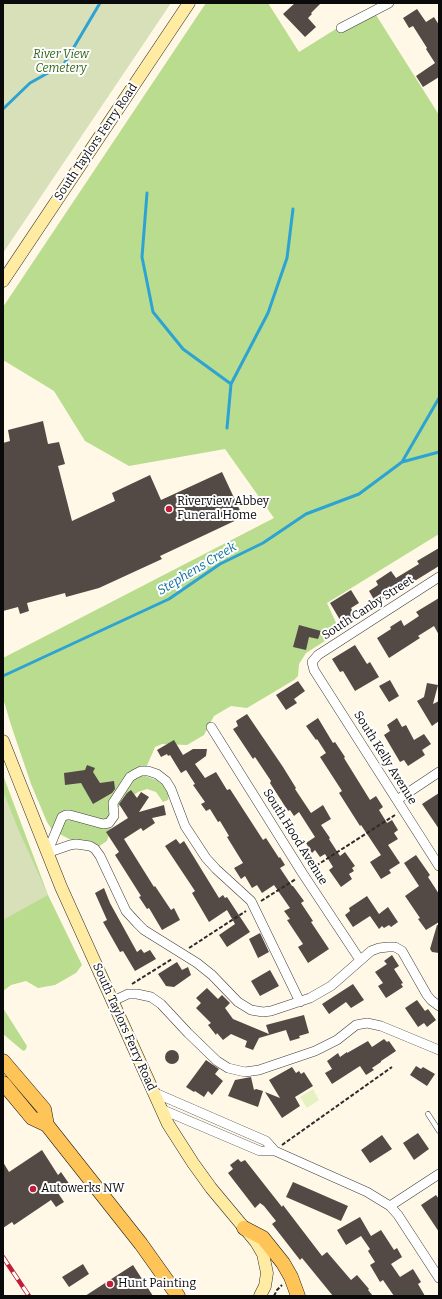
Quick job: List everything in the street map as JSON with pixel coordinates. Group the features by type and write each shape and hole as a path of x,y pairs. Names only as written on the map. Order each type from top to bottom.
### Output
{"main road":[{"name":"South Taylors Ferry Road","path":"3,282 189,3"},
{"name":"South Taylors Ferry Road","path":"3,741 47,853 168,1124 182,1148 211,1188 259,1248 265,1261 266,1279 265,1286 260,1296"},
{"path":"3,1061 44,1109 47,1125"},
{"path":"3,1083 32,1118 47,1125 141,1244 179,1295"},
{"path":"244,1228 264,1238 292,1277 298,1296"}],"street":[{"path":"341,28 389,3"},
{"name":"South Canby Street","path":"312,662 318,655 439,577"},
{"name":"South Kelly Avenue","path":"312,662 314,670 439,866"},
{"name":"South Hood Avenue","path":"211,727 303,874 360,960"},
{"path":"47,853 60,819 64,816 70,815 103,824 109,823 114,816 114,803 130,777 142,771 157,774 169,785 174,794 185,826 206,858 251,901 300,1002"},
{"path":"397,800 439,772"},
{"path":"47,853 76,844 83,844 95,849 100,856 121,902 130,917 144,930 198,963 238,1002 257,1012 271,1011 310,998 331,986 371,951 379,948 395,947 402,951 427,995 439,1006"},
{"path":"113,1001 128,994 145,995 166,1008 188,1033 228,1068 245,1072 259,1070 315,1051 337,1040 356,1025 367,1023 376,1024 439,1050"},
{"path":"154,1092 266,1141 275,1151 367,1192 390,1206 398,1214 439,1278"},
{"path":"161,1109 260,1151 275,1151"},
{"path":"390,1206 439,1174"}],"lane":[{"path":"428,1114 439,1131"}],"path":[{"path":"310,869 392,817"},
{"path":"258,903 296,879"},
{"path":"186,950 249,910"},
{"path":"128,994 129,987 132,983 174,957"},
{"path":"286,1141 392,1067"},
{"path":"274,1296 283,1283"}],"green space":[{"name":"River View Cemetery","path":"3,3 171,3 3,253"},
{"path":"206,3 268,3 299,52 371,7 439,115 439,534 327,603 338,627 336,634 306,653 299,664 298,676 294,680 247,708 231,706 214,716 204,735 187,745 162,744 155,747 143,775 156,780 164,786 169,794 168,800 163,802 156,792 147,789 138,792 117,808 107,841 98,847 75,842 52,830 47,822 31,784 3,698 3,658 274,518 225,449 129,466 85,441 54,391 3,360 3,307"},
{"path":"3,775 48,895 82,965 76,973 55,985 38,988 26,981 11,985 3,991"},
{"path":"3,791 19,831 48,895 3,920"},
{"path":"3,1008 27,1046 24,1051 3,1034"},
{"path":"313,1089 319,1100 307,1108 300,1097"}],"building":[{"path":"295,3 321,3 308,18 316,27 305,37 283,14"},
{"path":"417,9 426,22 434,17 439,25 439,77 423,87 416,76 435,63 413,26 409,28 403,18"},
{"name":"Riverview Abbey Funeral Home","path":"43,421 48,444 59,442 65,464 58,466 72,521 115,501 112,493 150,475 161,500 222,472 243,517 160,556 162,559 99,588 66,597 65,593 27,603 29,611 20,614 18,607 3,611 3,443 10,441 8,430"},
{"path":"439,548 439,566 413,582 412,581 393,593 392,592 376,603 369,591 378,585 376,581 391,571 396,578 419,564 417,561"},
{"path":"351,590 359,603 351,608 356,617 343,625 330,603"},
{"path":"439,598 439,635 434,626 418,636 420,638 389,658 377,638 401,620 404,626 419,616 416,612"},
{"path":"299,625 321,631 318,639 309,637 306,650 293,647"},
{"path":"355,645 367,664 370,662 379,677 355,691 343,671 340,672 332,659"},
{"path":"390,680 399,696 389,702 379,686"},
{"path":"298,681 305,691 294,699 297,703 286,710 276,695"},
{"path":"427,683 438,685 433,704 439,701 439,721 432,726 417,701 424,697"},
{"path":"247,714 283,767 311,813 323,805 331,819 321,825 340,856 345,852 355,866 352,868 354,871 349,874 352,879 341,887 329,870 333,867 325,854 320,857 315,850 312,853 306,843 315,837 299,812 294,816 290,810 288,811 255,757 253,759 233,729 238,726 236,721"},
{"path":"318,718 333,743 335,742 345,757 344,758 370,800 376,796 383,807 379,810 387,823 392,820 398,830 394,833 398,839 388,845 400,863 389,870 391,873 381,879 370,862 381,855 339,793 342,791 320,757 326,753 306,726"},
{"path":"397,718 402,727 406,725 414,740 424,734 431,744 422,750 425,755 408,766 404,760 400,762 384,735 390,731 387,725"},
{"path":"174,740 183,755 193,749 207,749 206,756 195,764 205,778 216,772 227,790 230,789 263,840 266,838 279,858 280,857 285,865 280,868 304,901 301,903 313,921 311,922 329,949 308,963 298,947 303,944 287,920 290,919 284,911 290,908 274,885 262,893 257,885 252,888 245,876 241,879 234,868 243,863 227,837 229,836 220,821 218,822 210,809 206,811 201,804 205,802 193,785 195,784 186,770 181,773 170,755 168,756 167,754 161,757 157,750"},
{"path":"87,765 95,768 93,772 100,783 114,781 115,789 112,793 93,804 81,783 65,785 64,773 85,770"},
{"path":"131,790 137,798 141,792 149,797 139,812 164,805 166,815 152,818 155,823 143,831 141,828 124,839 154,887 155,886 171,910 174,908 180,920 162,930 149,908 147,909 139,897 141,896 115,855 119,852 106,832 128,818 119,804"},
{"path":"439,793 439,829 422,804"},
{"path":"176,839 180,844 184,841 219,898 223,895 225,898 227,897 250,932 227,947 219,935 235,924 227,910 209,922 192,893 195,891 165,846"},
{"path":"416,855 430,875 428,877 439,894 439,922 426,930 418,919 420,918 405,896 419,886 404,863"},
{"path":"104,888 110,903 137,952 141,949 144,953 150,950 156,959 135,971 123,951 120,952 103,922 107,920 95,893"},
{"path":"367,896 379,914 388,907 398,922 391,927 389,925 384,928 382,926 379,929 370,916 353,927 345,915 350,911 349,908"},
{"path":"437,925 439,925 439,953 432,952 430,949"},
{"path":"260,933 269,952 258,958 249,939"},
{"path":"392,955 399,966 394,969 403,983 401,984 403,987 386,998 378,986 383,983 375,972 387,964 384,961"},
{"path":"177,962 182,970 188,967 191,975 174,987 166,986 158,974"},
{"path":"270,970 279,986 260,996 251,981"},
{"path":"353,984 364,1000 351,1008 346,1002 329,1014 322,1004"},
{"path":"207,988 218,999 222,995 230,1003 225,1008 233,1019 269,1034 266,1025 304,1015 309,1033 290,1041 286,1030 259,1038 253,1050 245,1047 247,1041 231,1034 223,1040 217,1033 216,1035 208,1025 211,1023 196,1008 201,1003 196,998"},
{"path":"417,1000 425,1011 428,1009 436,1020 427,1027 424,1023 418,1027 405,1008"},
{"path":"384,1039 387,1042 389,1041 396,1051 372,1068 374,1070 366,1075 360,1066 332,1084 325,1073 332,1069 327,1061 338,1053 340,1057 368,1041 372,1047"},
{"path":"169,1050 175,1050 179,1054 179,1060 175,1064 169,1064 165,1060 165,1054"},
{"path":"206,1060 219,1069 215,1074 223,1081 212,1095 208,1091 204,1097 186,1087"},
{"path":"416,1066 421,1069 423,1067 435,1074 427,1086 410,1075"},
{"path":"292,1067 296,1073 299,1071 301,1074 304,1072 313,1086 295,1097 300,1106 282,1118 265,1092 280,1098 269,1080"},
{"path":"251,1077 254,1090 256,1089 263,1091 258,1107 228,1096 235,1080"},
{"path":"418,1133 429,1149 414,1160 403,1143"},
{"path":"382,1135 392,1149 370,1163 361,1150"},
{"name":"Autowerks NW","path":"42,1150 58,1175 61,1172 70,1185 58,1193 64,1202 56,1207 51,1200 14,1225 12,1222 3,1228 3,1162 9,1172"},
{"path":"238,1159 241,1162 245,1160 282,1207 283,1205 322,1256 327,1252 351,1280 357,1275 373,1296 333,1296 302,1258 300,1260 272,1224 276,1221 264,1206 260,1203 255,1208 228,1173 233,1169 230,1165"},
{"path":"293,1182 348,1206 341,1221 286,1197"},
{"path":"436,1195 439,1199 439,1232 421,1205"},
{"path":"360,1217 371,1236 381,1230 394,1250 397,1248 402,1257 391,1264 400,1277 413,1269 421,1282 418,1284 425,1296 394,1296 383,1280 380,1282 370,1265 375,1262 368,1251 370,1249 361,1236 346,1245 337,1230"},
{"path":"83,1264 89,1274 69,1287 62,1277"},
{"path":"133,1265 153,1296 85,1296 102,1285"}],"waterway":[{"path":"3,109 30,83 64,64 100,3"},
{"path":"147,193 142,257 153,312 183,349 231,384 227,428"},
{"path":"231,384 268,313 287,258 293,209"},
{"path":"402,462 439,398"},
{"name":"Stephens Creek","path":"3,676 169,599 220,564 263,543 306,514 359,494 402,462 439,452"}],"railway":[{"path":"3,1257 29,1296"}],"place":[{"name":"Riverview Abbey Funeral Home","path":"169,509"},
{"name":"Autowerks NW","path":"33,1189"},
{"name":"Hunt Painting","path":"110,1284"}]}
